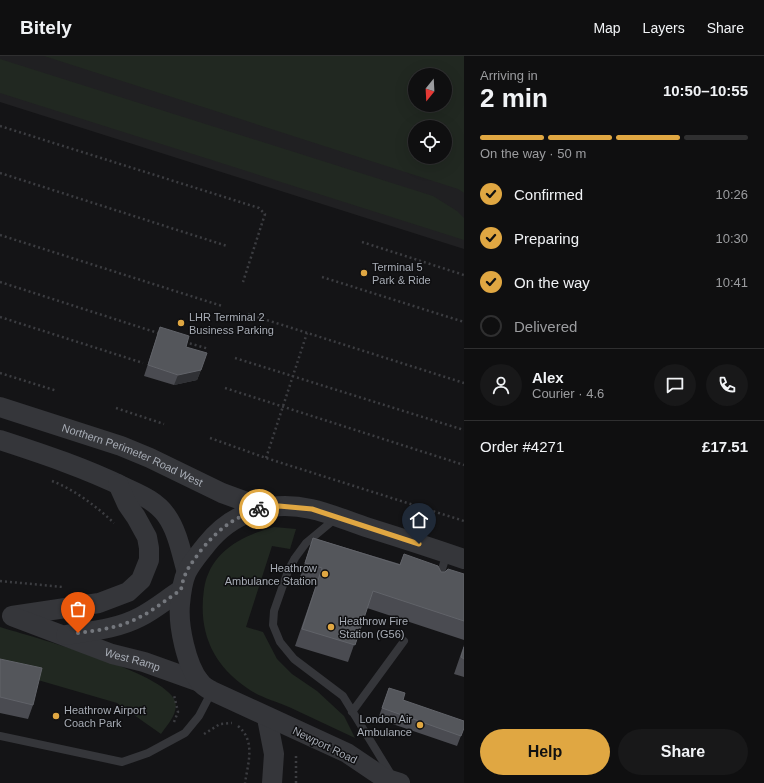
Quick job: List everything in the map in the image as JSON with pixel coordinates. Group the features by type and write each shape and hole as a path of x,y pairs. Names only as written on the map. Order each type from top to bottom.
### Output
{"street":[{"name":"Northern Perimeter Road West","path":"0,407 136,452 222,493 263,508"},
{"path":"0,440 77,465 156,503 166,514 173,526 186,569"},
{"path":"6,614 100,603 128,592 141,580 149,560 147,537 136,517 126,504 118,484"},
{"path":"206,687 192,667 184,643 179,608 181,590 186,569 219,529 242,515 263,508 295,506 312,509 455,556"},
{"name":"West Ramp","path":"66,635 113,628 129,622 141,617 181,590"},
{"name":"West Ramp","path":"6,614 66,635 112,654 144,662 206,687"},
{"name":"Newport Road","path":"206,687 267,718 346,754 393,781"},
{"path":"267,718 274,754 272,783"},
{"path":"364,783 393,781"}],"lane":[{"path":"336,518 306,543 295,558 285,578 274,612 272,625 280,642 294,659 342,696 393,781"},
{"path":"437,584 455,556"},
{"path":"352,712 404,641"},
{"path":"0,736 122,762 148,753 185,733 199,716 206,687"}],"path":[{"path":"0,126 259,208 265,214 243,282"},
{"path":"0,173 227,246"},
{"path":"0,235 222,306"},
{"path":"362,242 464,275"},
{"path":"322,277 464,322"},
{"path":"0,282 164,335"},
{"path":"248,314 464,383"},
{"path":"0,317 143,363"},
{"path":"266,458 307,333"},
{"path":"179,340 209,349"},
{"path":"235,358 464,430"},
{"path":"0,373 57,391"},
{"path":"225,388 464,465"},
{"path":"116,408 164,424"},
{"path":"210,438 266,458 464,521"},
{"path":"48,479 63,485 101,511 116,526"},
{"path":"0,581 65,587"},
{"path":"172,692 176,697 177,704 178,712 174,722 176,724"},
{"path":"199,738 220,724 235,724 245,732 250,750 245,783"},
{"path":"289,756 296,756 296,783"}],"shaded area":[{"path":"0,56 464,56 464,249 0,102"},
{"path":"44,56 464,56 464,193 458,189"},
{"path":"0,59 433,196 457,211 464,218 464,240 0,93"},
{"path":"274,527 296,529 290,549 272,546 246,627 263,632 277,659 292,674 317,691 344,716 355,738 252,691 235,679 216,657 210,645 203,619 204,589 207,576 220,555 229,548 250,535"},
{"path":"0,627 96,657 124,667 148,679 166,690 175,701 176,705 172,719 161,734 117,703 0,669"}],"building":[{"path":"160,327 189,336 186,347 207,353 201,370 178,375 148,365"},
{"path":"313,538 400,565 404,554 438,566 441,572 445,572 448,569 464,574 464,621 373,591 355,645 302,629 322,568 305,563"},
{"path":"464,647 464,659 461,657"},
{"path":"0,659 42,668 33,705 0,697"},
{"path":"389,688 405,693 403,700 464,721 464,728 461,736 382,708"}],"way so far":[{"path":"78,633 113,628 141,617 181,590 186,569 219,529 230,521 259,509"}],"place":[{"name":"Terminal 5 Park & Ride","path":"364,273"},
{"name":"LHR Terminal 2 Business Parking","path":"181,323"},
{"name":"Heathrow Ambulance Station","path":"325,574"},
{"name":"Heathrow Fire Station (G56)","path":"331,627"},
{"name":"Heathrow Airport Coach Park","path":"56,716"},
{"name":"London Air Ambulance","path":"420,725"}],"route":[{"path":"259,509 279,506 295,506 312,509 419,544"}]}
